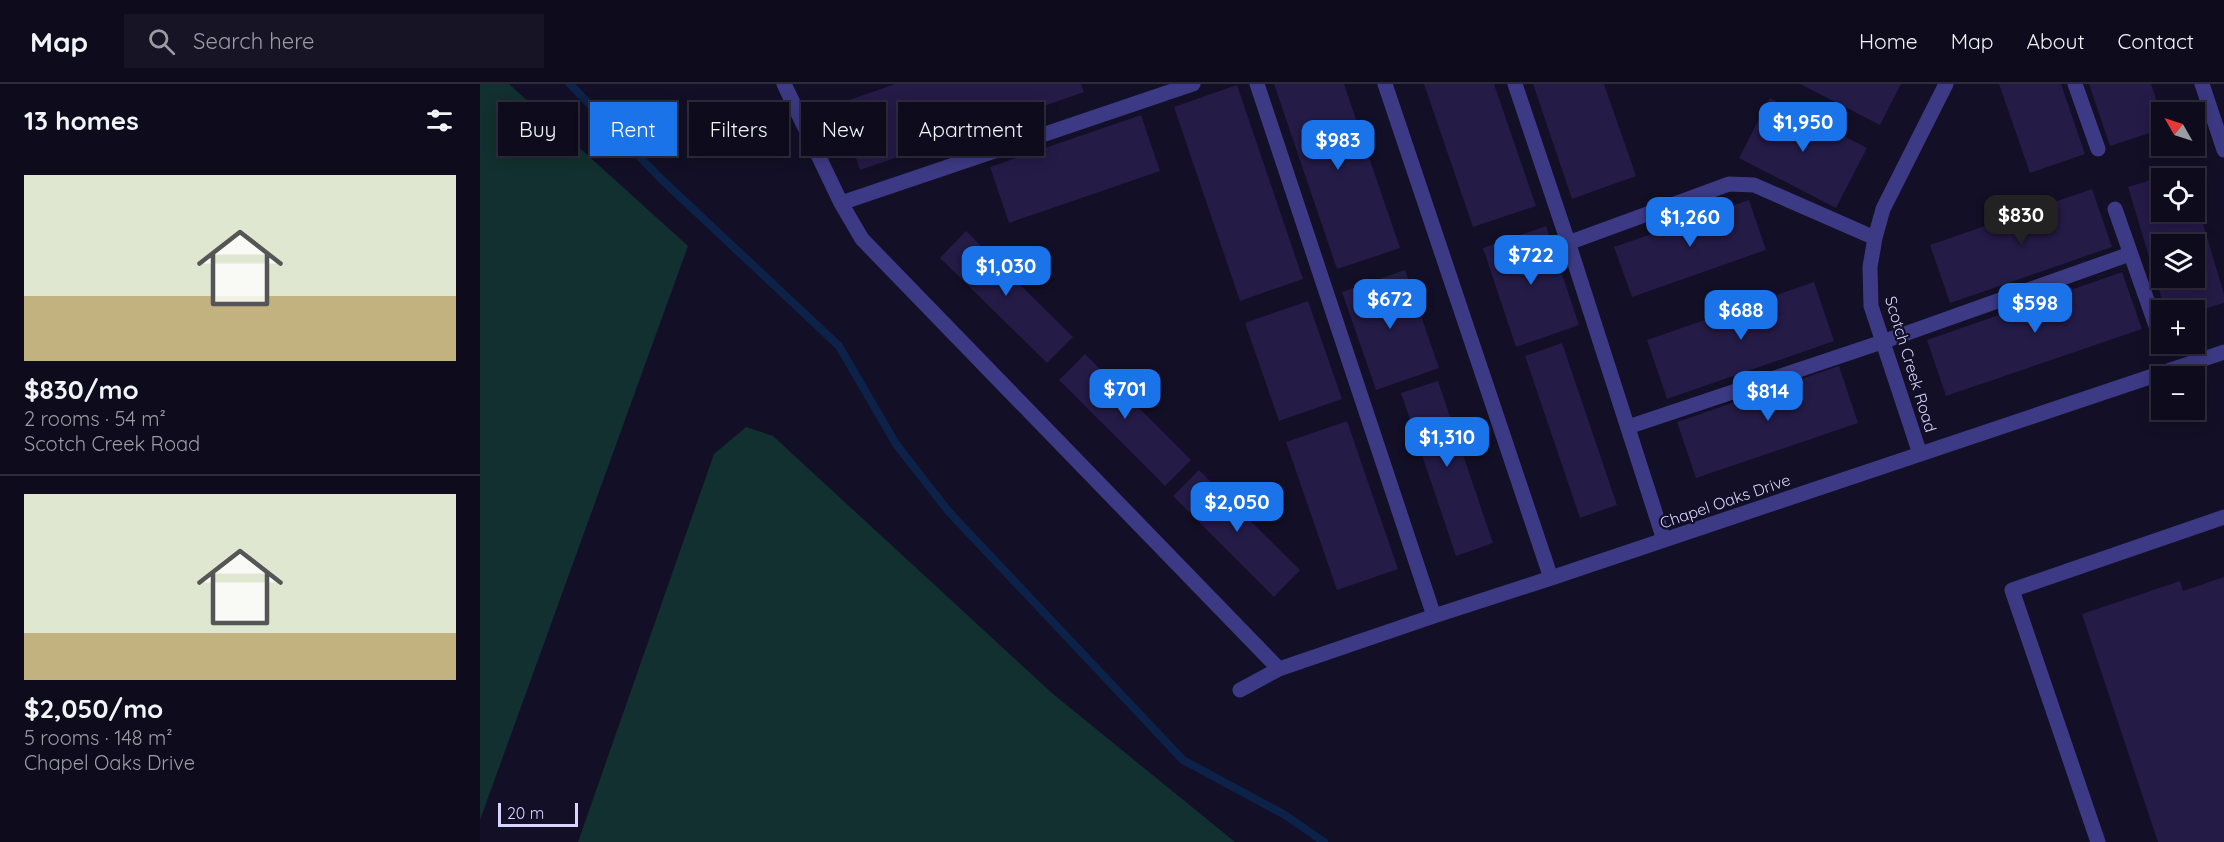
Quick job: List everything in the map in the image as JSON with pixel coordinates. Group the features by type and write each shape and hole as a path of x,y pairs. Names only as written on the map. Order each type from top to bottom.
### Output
{"street":[{"path":"784,84 841,203 862,239 1279,669"},
{"path":"841,203 1193,84"},
{"path":"1257,84 1434,616"},
{"path":"1385,84 1551,578"},
{"path":"1515,84 1664,540"},
{"name":"Scotch Creek Road","path":"1920,454 1871,306 1870,267 1883,209 1946,84"},
{"path":"2075,84 2098,149"},
{"path":"2202,84 2224,150"},
{"path":"1568,243 1729,184 1754,185 1875,238"},
{"path":"2115,209 2151,312"},
{"path":"1628,428 1882,342 2130,254"},
{"name":"Chapel Oaks Drive","path":"2183,366 2224,352"},
{"name":"Chapel Oaks Drive","path":"1240,690 1279,669 2151,377"},
{"path":"2098,842 2012,590 2224,517"}],"green space":[{"path":"480,84 509,84 529,102 498,102 498,156 578,156 578,146 688,246 480,820"},
{"path":"746,427 773,436 1053,694 1235,842 578,842 714,454"}],"building":[{"path":"895,84 1081,84 1084,92 1044,106 1044,102 898,102 898,156 900,156 860,170 855,156 886,156 886,102 844,102"},
{"path":"1274,84 1344,84 1400,248 1337,269"},
{"path":"1424,84 1494,84 1536,206 1473,227"},
{"path":"1533,84 1604,84 1636,176 1572,199"},
{"path":"1800,84 1901,84 1880,125"},
{"path":"1999,84 2061,84 2085,154 2030,173"},
{"path":"2089,84 2151,84 2157,102 2151,102 2151,133 2110,146"},
{"path":"1237,85 1303,279 1240,301 1174,107"},
{"path":"1770,98 1867,148 1836,208 1739,158"},
{"path":"1141,115 1160,171 1009,223 990,167 1022,156 1044,156 1044,148"},
{"path":"2151,180 2151,222 2202,222 2224,294 2224,303 2205,309 2205,300 2162,300 2158,288 2205,288 2205,234 2151,234 2151,263 2128,187"},
{"path":"2092,189 2112,247 1950,303 1930,245"},
{"path":"1749,200 1766,250 1632,297 1614,247"},
{"path":"1546,226 1579,325 1516,347 1483,248"},
{"path":"966,231 1073,337 1047,363 940,258"},
{"path":"1405,270 1439,368 1376,390 1342,292"},
{"path":"2122,272 2142,329 1946,396 1927,340"},
{"path":"1814,282 1834,341 1667,399 1647,340"},
{"path":"1308,301 1342,399 1279,421 1245,323"},
{"path":"1562,343 1617,505 1580,518 1525,356"},
{"path":"1085,354 1191,460 1165,486 1059,380"},
{"path":"1839,366 1858,423 1696,478 1677,422"},
{"path":"1438,381 1493,543 1456,556 1401,393"},
{"path":"1347,421 1398,569 1337,590 1286,442"},
{"path":"1199,470 1300,570 1274,597 1173,496"},
{"path":"2224,577 2224,842 2158,842 2082,614 2180,581 2183,591"}],"waterway":[{"path":"570,84 660,178 839,346 896,444 949,512 1183,760 1285,815 1324,842"}]}
